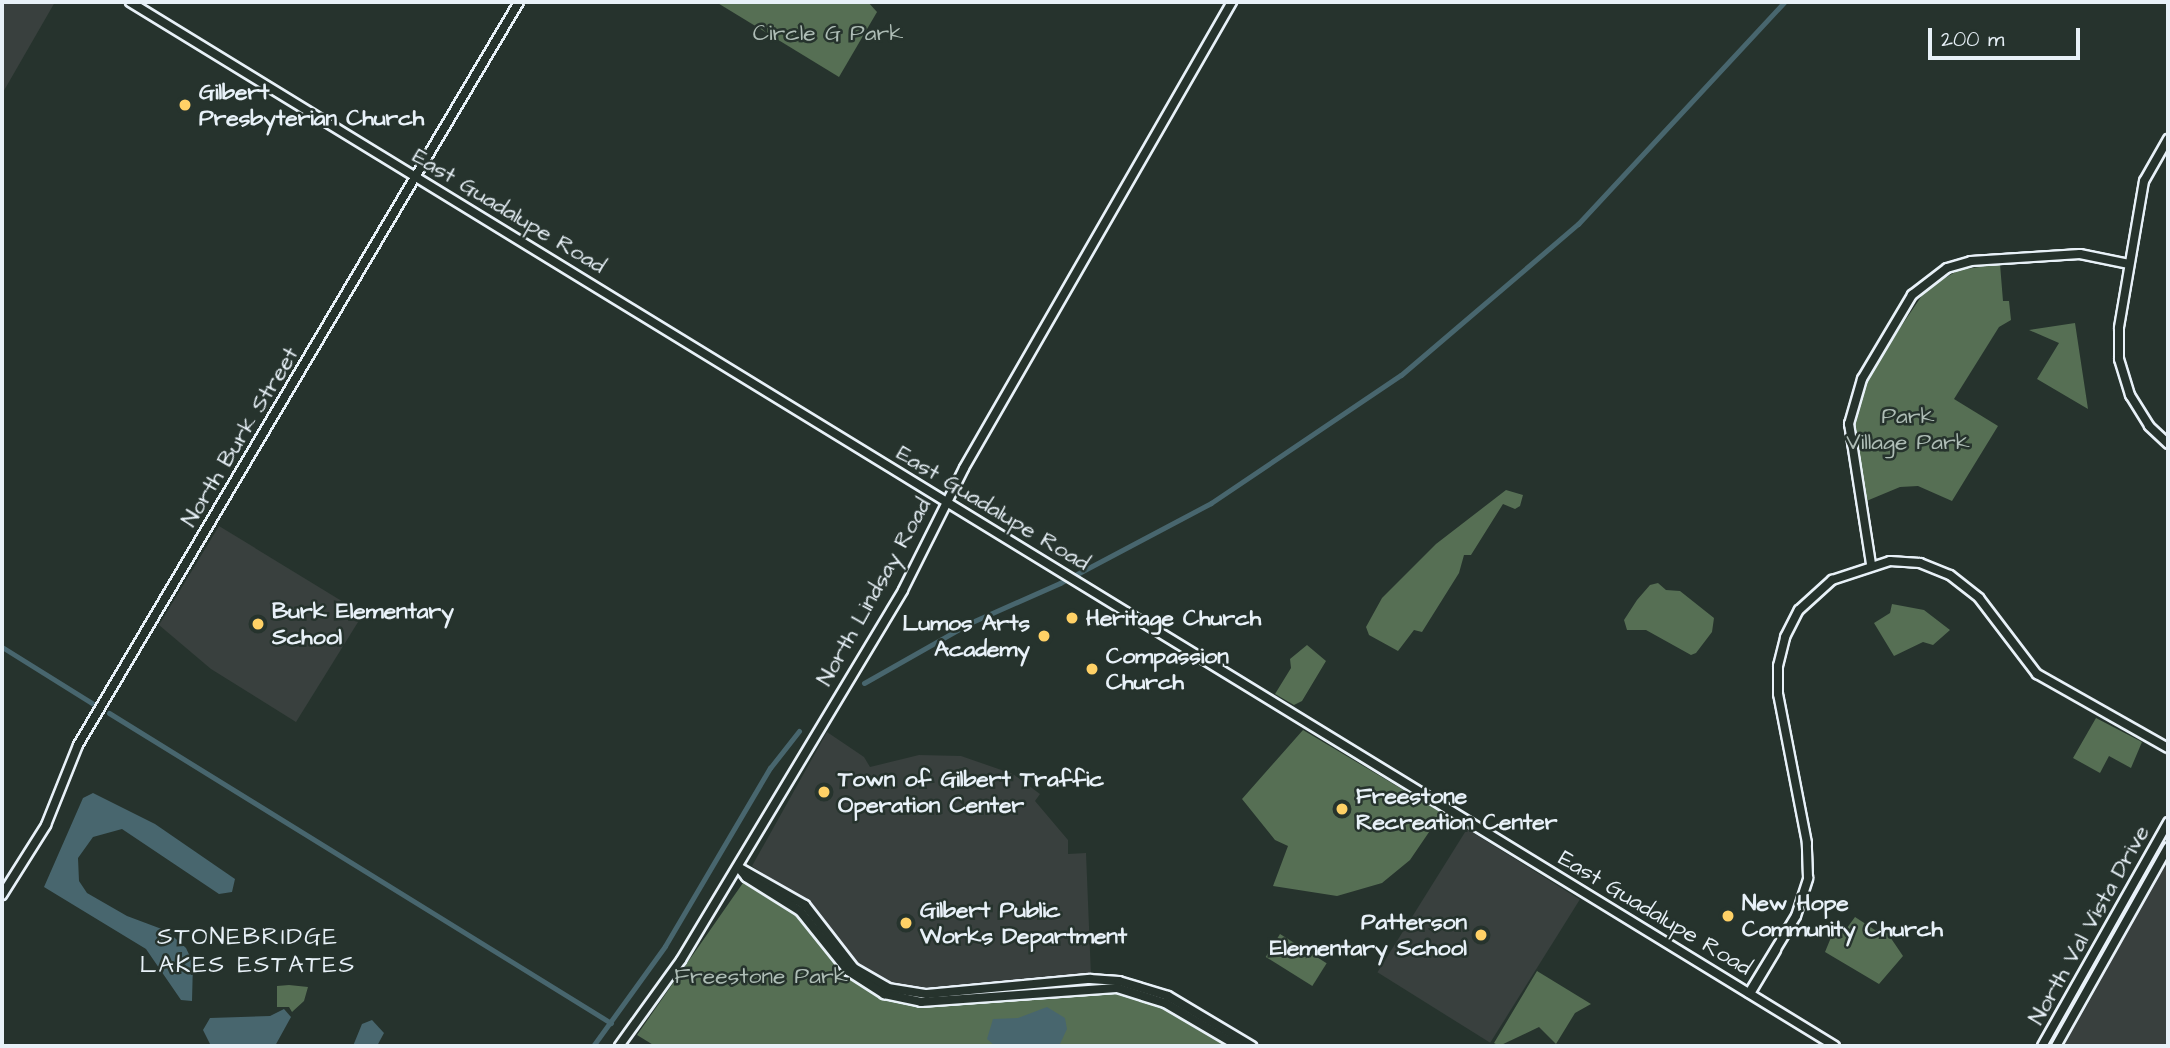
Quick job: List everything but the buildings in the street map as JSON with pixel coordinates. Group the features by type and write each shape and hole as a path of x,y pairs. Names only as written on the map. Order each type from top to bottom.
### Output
{"street":[{"name":"East Guadalupe Road","path":"130,2 1835,1046"},
{"name":"North Burk Street","path":"2,895 40,837 68,764 100,708 519,2"},
{"name":"North Lindsay Road","path":"619,1046 681,960 903,590 947,502 1232,2"},
{"path":"2168,139 2144,181 2119,328 2119,359 2131,396 2149,426 2168,444"},
{"path":"1871,564 1849,424 1862,379 1913,295 1947,268 1970,261 2065,254 2130,261"},
{"path":"1749,993 1801,906 1809,869 1778,694 1778,666 1785,637 1816,591 1871,564 1904,561 1950,575 1979,598 2037,674 2168,748"},
{"path":"2152,741 2168,754"},
{"name":"North Val Vista Drive","path":"2042,1046 2168,822"},
{"name":"North Val Vista Drive","path":"2056,1046 2168,847"},
{"path":"738,867 746,877 800,911 848,971 884,994 921,1002 1117,988 1165,1003 1238,1046"},
{"path":"738,867 805,905 854,968 888,988 927,995 1090,979 1119,981 1168,996 1252,1046"}],"shaded area":[{"path":"2,2 55,2 2,94"},
{"name":"Burk Elementary School","path":"219,526 363,614 296,722 211,669 159,625"},
{"path":"827,732 864,757 870,767 919,755 961,756 1013,774 1040,794 1035,801 1068,840 1068,854 1086,853 1091,976 927,992 888,985 860,970 809,905 752,866"},
{"name":"Patterson Elementary School","path":"1467,829 1580,899 1490,1043 1377,972"},
{"path":"2168,855 2168,1046 2060,1046 2085,1009"}],"green space":[{"name":"Circle G Park","path":"716,2 868,2 877,12 839,77"},
{"name":"Park Village Park","path":"2000,264 2003,301 2009,301 2011,320 1999,327 1954,399 1998,426 1952,501 1918,486 1900,487 1864,502 1853,422 1871,371 1927,288 1959,270"},
{"path":"2075,323 2088,409 2037,379 2059,343 2029,330"},
{"path":"1506,490 1523,495 1520,506 1515,509 1503,504 1471,555 1464,555 1459,573 1422,632 1414,630 1398,651 1369,635 1366,627 1382,598 1436,544"},
{"path":"1658,583 1666,590 1680,591 1714,618 1712,632 1696,653 1691,655 1646,630 1627,630 1624,620 1637,600 1650,585"},
{"path":"1892,604 1924,610 1950,630 1933,645 1923,642 1894,656 1874,623 1890,613"},
{"path":"1307,645 1326,661 1302,701 1294,705 1275,694 1291,668 1290,659"},
{"path":"2096,718 2142,742 2131,768 2109,756 2100,773 2073,758"},
{"name":"Freestone Recreation Center","path":"1303,730 1442,813 1410,860 1382,883 1337,896 1273,886 1288,846 1275,840 1242,799"},
{"name":"Freestone Park","path":"745,880 802,915 845,972 882,996 895,1000 1115,990 1163,1005 1233,1046 655,1046 637,1035"},
{"path":"1855,917 1875,930 1884,928 1903,956 1879,984 1825,952 1832,935 1844,932"},
{"path":"1280,934 1327,963 1312,986 1266,957"},
{"path":"1537,971 1591,1004 1575,1013 1556,1044 1539,1027 1499,1046 1494,1043"},
{"path":"277,986 308,987 304,1001 292,1012 289,1007 277,1007"}],"water":[{"path":"93,793 155,824 235,879 232,892 219,894 122,829 93,837 78,858 79,881 87,893 127,916 167,931 186,948 193,963 192,1001 181,1000 146,949 44,887 83,798"},
{"path":"1047,1007 1065,1018 1067,1029 1059,1046 995,1046 987,1039 993,1019 1018,1018"},
{"path":"284,1009 291,1017 275,1046 211,1046 203,1030 210,1018 270,1016"},
{"path":"372,1020 384,1033 377,1046 353,1046 362,1024"}],"waterway":[{"path":"864,683 972,622 1060,583 1211,503 1401,375 1578,224 1784,2"},
{"path":"2,647 92,703"},
{"path":"109,713 611,1023"},
{"path":"593,1046 665,946 770,768 799,731"}],"place":[{"name":"Gilbert Presbyterian Church","path":"185,105"},
{"name":"Heritage Church","path":"1072,618"},
{"name":"Burk Elementary School","path":"258,624"},
{"name":"Lumos Arts Academy","path":"1044,636"},
{"name":"Compassion Church","path":"1092,669"},
{"name":"Town of Gilbert Traffic Operation Center","path":"824,792"},
{"name":"Freestone Recreation Center","path":"1342,809"},
{"name":"New Hope Community Church","path":"1728,916"},
{"name":"Gilbert Public Works Department","path":"906,923"},
{"name":"Patterson Elementary School","path":"1481,935"}],"district":[{"name":"STONEBRIDGE LAKES ESTATES","path":"248,952"}]}
